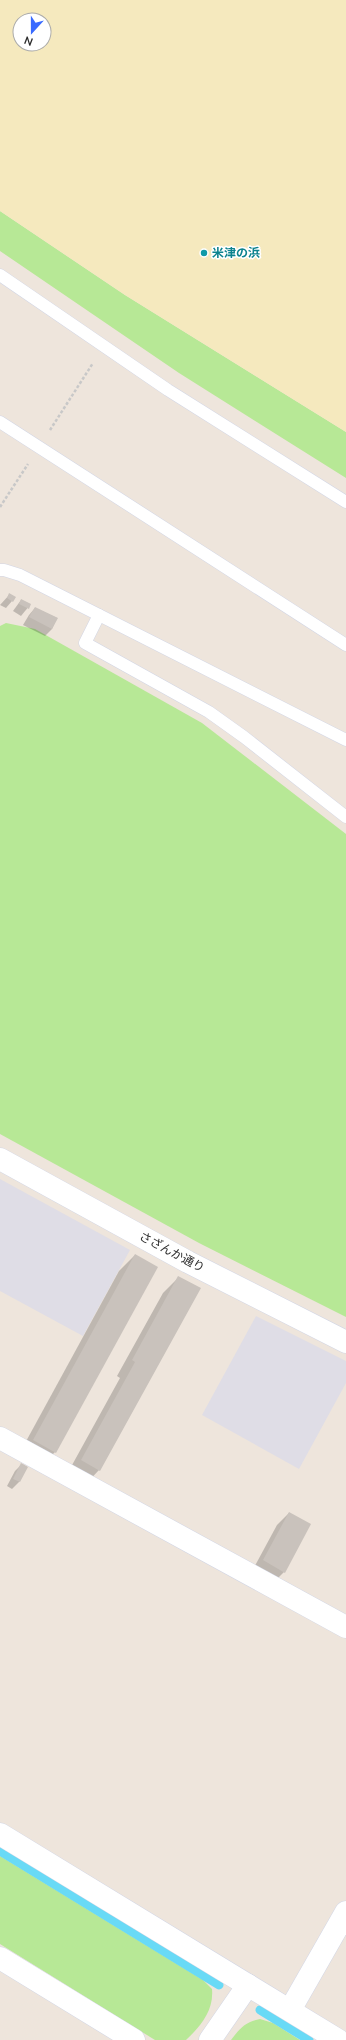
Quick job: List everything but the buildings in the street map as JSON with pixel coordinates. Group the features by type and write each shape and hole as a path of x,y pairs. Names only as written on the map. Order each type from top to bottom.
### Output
{"street":[{"name":"さざんか通り","path":"0,1158 188,1262 346,1342"},
{"path":"0,1438 346,1627"},
{"path":"0,1834 338,2040"},
{"path":"290,2010 346,1912"},
{"path":"0,1958 134,2040"},
{"path":"210,2040 248,1985"}],"lane":[{"path":"0,275 168,390 346,502"},
{"path":"0,422 346,645"},
{"path":"0,570 20,575 346,740"},
{"path":"99,615 85,643 215,716 346,817"}],"path":[{"path":"49,431 90,368"},
{"path":"0,507 29,462"}],"shaded area":[{"path":"0,1179 130,1250 83,1336 0,1291"},
{"path":"256,1316 346,1361 346,1383 299,1469 202,1415"}],"green space":[{"path":"0,211 125,295 346,432 346,478 179,373 0,251"},
{"path":"6,623 35,629 202,723 346,834 346,1317 199,1243 0,1134 0,626"},
{"path":"0,1856 203,1980 212,1989 212,1997 209,2011 197,2029 186,2040 155,2040 0,1944"},
{"path":"260,2019 273,2023 300,2040 231,2040 243,2026"}],"sand":[{"name":"米津の浜","path":"0,0 346,0 346,432 125,295 0,211"}],"waterway":[{"path":"0,1851 219,1985"},
{"path":"260,2010 309,2040"}],"place":[{"name":"米津の浜","path":"204,253"}]}
